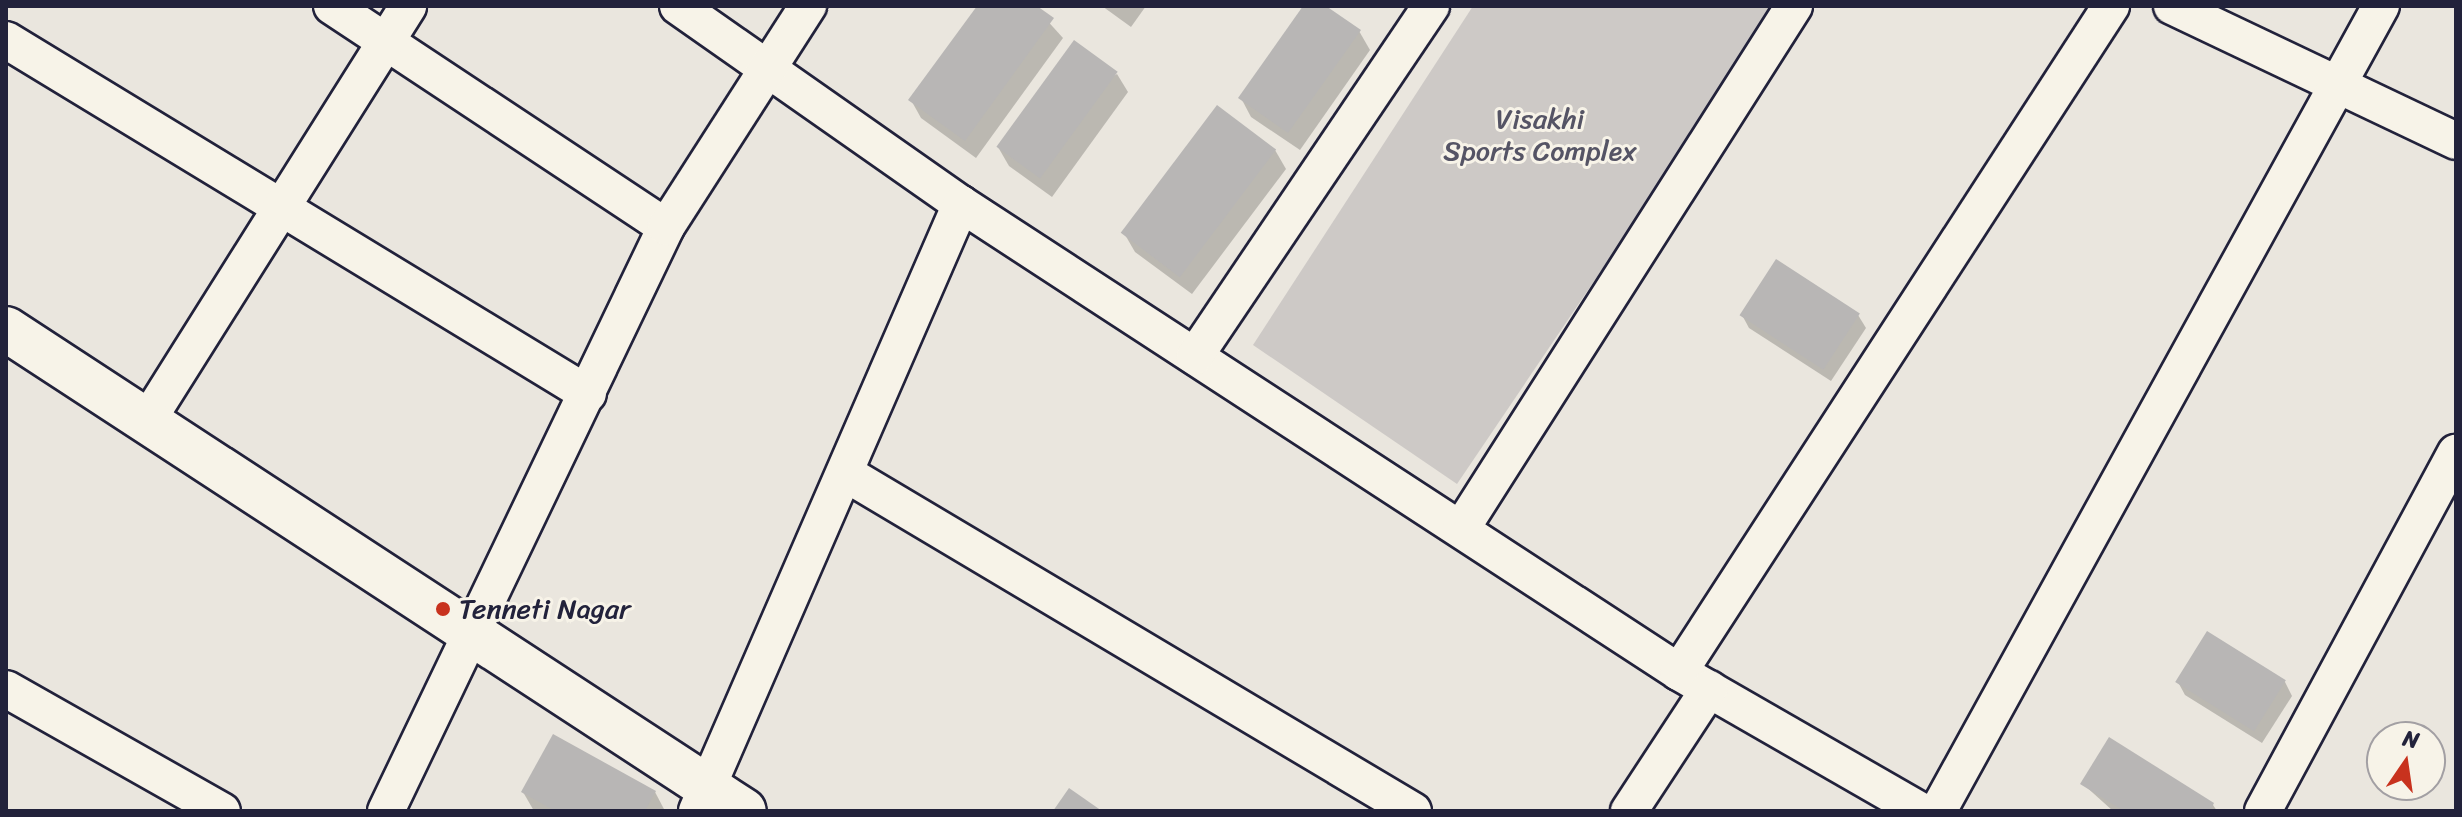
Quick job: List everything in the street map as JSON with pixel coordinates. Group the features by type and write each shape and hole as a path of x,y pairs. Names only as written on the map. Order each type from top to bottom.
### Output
{"main road":[{"path":"6,329 470,632 702,799 744,811"}],"street":[{"path":"332,6 666,227"},
{"path":"147,421 408,6"},
{"path":"678,6 961,204 1694,680 1921,811"},
{"path":"386,811 666,227 808,6"},
{"path":"1461,529 1794,6"},
{"path":"1629,811 1694,680 2111,6"},
{"path":"2172,6 2456,141"},
{"path":"1938,811 2341,88 2381,6"},
{"path":"1195,356 1424,9"},
{"path":"6,40 279,211 588,394"},
{"path":"702,799 961,204"},
{"path":"2263,811 2456,453"},
{"path":"845,473 1413,811"},
{"path":"6,689 222,811"}],"green space":[{"name":"Visakhi Sports Complex","path":"1473,6 1780,6 1457,484 1253,345"}],"building":[{"path":"977,6 1037,6 1054,18 965,141 908,100"},
{"path":"1303,6 1326,6 1361,30 1288,133 1238,98"},
{"path":"1074,40 1118,72 1040,179 996,147"},
{"path":"1217,105 1276,150 1180,277 1121,233"},
{"path":"1776,259 1860,313 1823,370 1740,315"},
{"path":"2207,631 2286,680 2254,731 2175,682"},
{"path":"553,734 656,791 645,811 555,811 521,792"},
{"path":"2109,737 2214,803 2210,811 2124,811 2080,784"},
{"path":"1069,788 1102,811 1053,811"}],"place":[{"name":"Tenneti Nagar","path":"443,609"}]}
